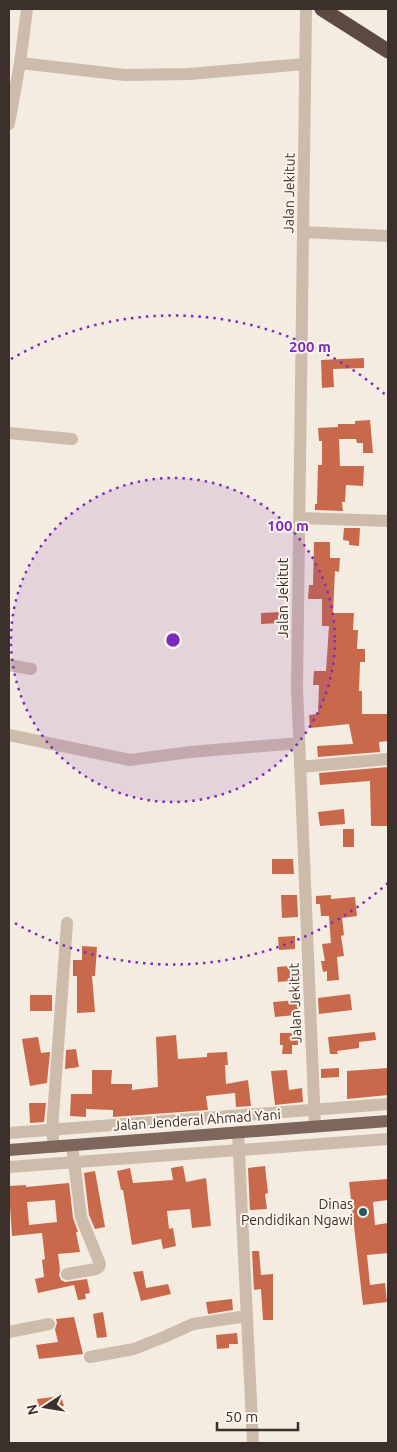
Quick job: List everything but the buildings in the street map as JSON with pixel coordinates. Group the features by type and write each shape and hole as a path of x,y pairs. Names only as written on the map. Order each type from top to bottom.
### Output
{"highway":[{"path":"322,9 388,51"}],"main road":[{"name":"Jalan Jenderal Ahmad Yani","path":"9,1150 388,1121"}],"street":[{"path":"9,124 27,9"},
{"name":"Jalan Jekitut","path":"306,9 297,688 315,1126"},
{"path":"16,71 125,75 188,74 305,64"},
{"path":"303,232 388,236"},
{"path":"9,433 72,439"},
{"path":"300,518 388,521"},
{"path":"9,665 31,669"},
{"path":"9,735 130,760 190,752 299,743"},
{"path":"300,767 388,759"},
{"path":"54,1147 52,1130 67,923"},
{"path":"9,1133 388,1104"},
{"path":"238,1132 253,1443"},
{"path":"9,1167 388,1139"},
{"path":"67,1274 96,1269 100,1264 82,1224 72,1145"},
{"path":"90,1357 134,1349 164,1338 193,1324 247,1316"},
{"path":"9,1332 49,1324"}],"place":[{"name":"Dinas Pendidikan Ngawi","path":"363,1212"}]}
